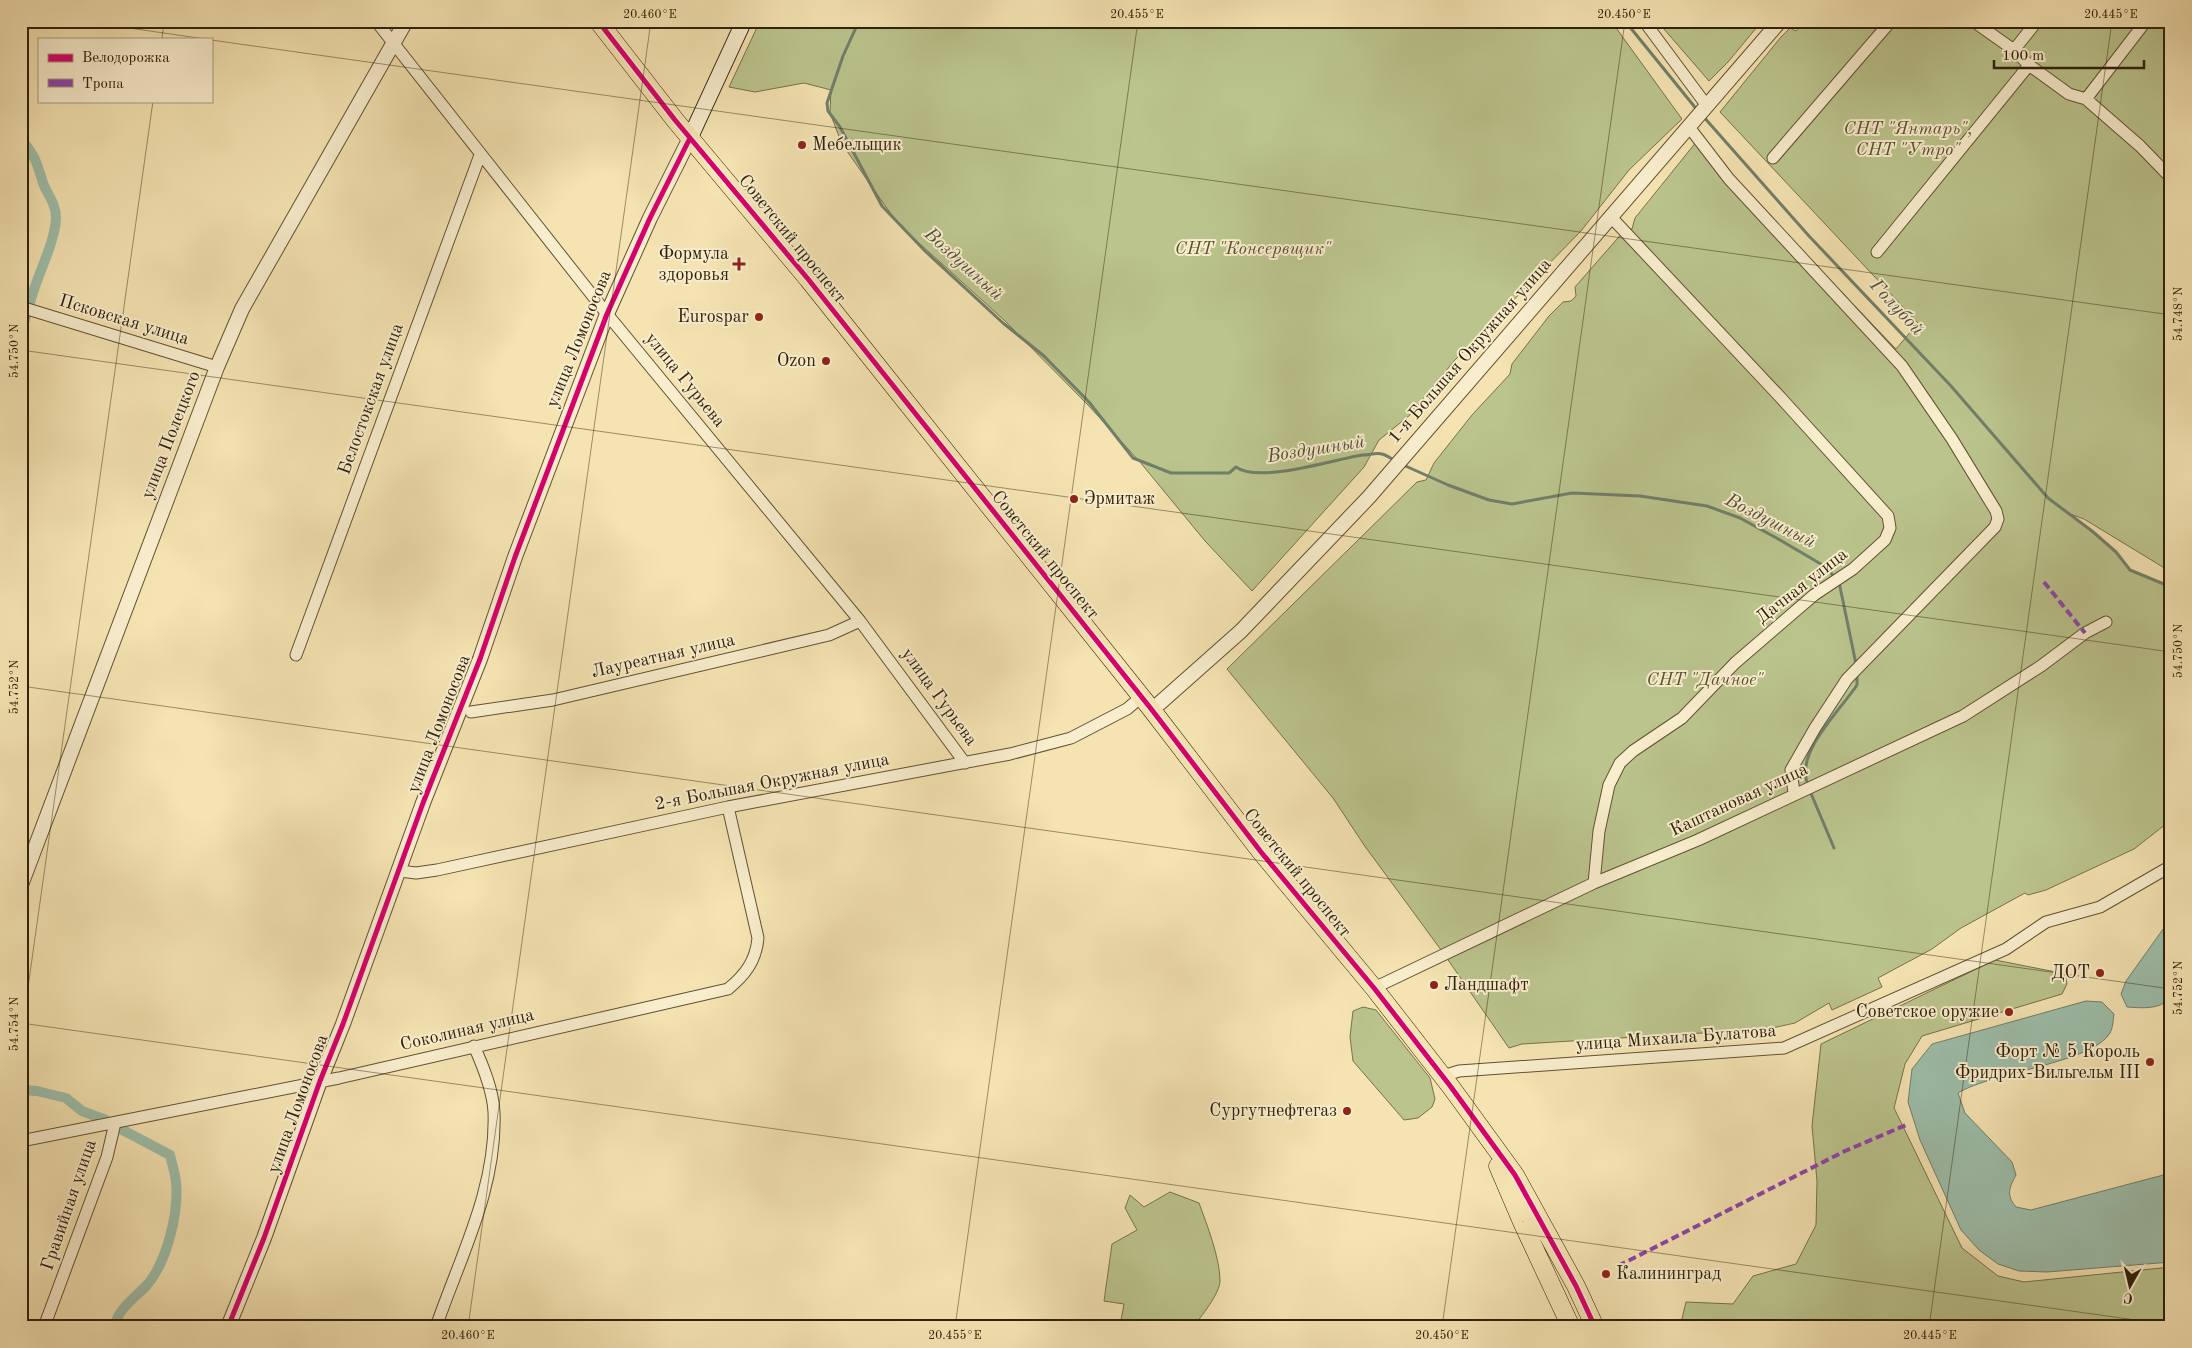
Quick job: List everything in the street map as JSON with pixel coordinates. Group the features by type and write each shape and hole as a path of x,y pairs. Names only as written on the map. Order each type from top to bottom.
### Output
{"main road":[{"name":"Советский проспект","path":"598,21 690,138 808,279 1146,704 1261,852 1374,988 1443,1076 1515,1175 1576,1286 1595,1327"},
{"name":"улица Ломоносова","path":"690,138 744,21"},
{"name":"Советский проспект","path":"1468,1110 1488,1143 1571,1327"}],"street":[{"name":"улица Гурьева","path":"376,21 607,314 860,621 965,763"},
{"name":"улица Полецкого","path":"21,885 217,367 247,301 406,21"},
{"path":"1644,21 1707,106"},
{"name":"1-я Большая Окружная улица","path":"1146,704 1241,631 1319,551 1369,497 1780,21"},
{"path":"1773,158 1891,21"},
{"path":"1973,21 2014,50 2029,65 2069,94 2086,99 2140,146 2171,178"},
{"path":"2014,50 2037,21"},
{"path":"2086,99 2146,21"},
{"path":"1877,252 2029,65"},
{"path":"1691,124 1729,179 1902,366 1952,439 1996,511 1998,519 1995,527 1848,679 1815,728 1791,770 1794,793"},
{"name":"улица Ломоносова","path":"228,1327 264,1238 320,1080 343,1024 607,314 650,218 690,138"},
{"name":"Белостокская улица","path":"296,655 480,155"},
{"name":"Дачная улица","path":"1594,883 1599,831 1609,785 1620,763 1633,751 1682,718 1735,663 1814,595 1853,569 1885,540 1890,528 1888,516 1821,441 1611,216"},
{"name":"Псковская улица","path":"21,307 217,367"},
{"name":"Лауреатная улица","path":"471,712 553,700 829,635 860,621"},
{"name":"Каштановая улица","path":"1374,988 1594,883 1698,840 1794,793 1874,759 1963,716 2041,666 2085,633 2106,622"},
{"name":"2-я Большая Окружная улица","path":"400,871 416,873 437,870 728,807 1010,754 1071,738 1127,710 1146,704"},
{"name":"Соколиная улица","path":"21,1141 320,1080 728,989 740,979 750,966 757,951 758,938 728,807"},
{"name":"улица Михаила Булатова","path":"1443,1076 1459,1072 1784,1048 2006,949 2046,922 2100,907 2171,866"},
{"path":"436,1327 479,1212 490,1167 494,1110 484,1071 474,1046"},
{"name":"Гравийная улица","path":"44,1327 107,1157 114,1123"}],"green space":[{"name":"СНТ \"Консервщик\"","path":"760,21 1611,21 1682,119 1629,170 1581,231 1454,361 1410,415 1379,440 1364,467 1252,591 1205,541 1140,462 1088,405 1004,320 898,224 842,144 830,113 831,90 804,83 755,92 729,87"},
{"path":"1657,21 1762,21 1728,62 1709,81"},
{"name":"СНТ \"Дачное\"","path":"1805,21 2171,21 2171,572 2084,519 2070,514 2116,552 2130,570 2171,587 2171,820 2134,849 2046,890 2028,895 2025,893 1961,928 1932,949 1878,978 1882,987 1832,1010 1829,1003 1795,1023 1768,1029 1522,1044 1509,1048 1444,954 1364,845 1333,798 1227,669 1417,482 1426,480 1434,463 1472,415 1510,374 1512,364 1549,316 1563,302 1571,301 1576,296 1575,287 1624,231 1628,228 1632,229 1635,218 1697,141 1896,349 1918,323 1720,112 1781,37 1790,28 1796,31"},
{"path":"1995,960 2065,975 2067,984 2062,994 1922,1036 1905,1064 1894,1108 1962,1248 1998,1276 2024,1282 2171,1267 2171,1327 1680,1327 1686,1302 1733,1304 1753,1276 1796,1264 1816,1225 1817,1181 1812,1126 1821,1044"},
{"path":"1363,1007 1376,1010 1430,1078 1435,1099 1432,1107 1418,1118 1404,1120 1353,1061 1350,1037 1353,1011"},
{"path":"1170,1192 1199,1203 1218,1262 1220,1281 1217,1292 1210,1305 1193,1327 1116,1327 1120,1326 1124,1304 1104,1301 1112,1244 1137,1230 1125,1208 1130,1195 1144,1207"}],"shaded area":[{"path":"2171,918 2171,997 2156,1006 2145,1008 2127,1007 2121,994 2126,981"},
{"path":"2086,1001 2102,1002 2114,1014 2111,1031 2100,1043 2063,1060 1994,1079 1958,1093 1965,1113 2012,1162 2016,1175 2010,1188 2010,1195 2016,1207 2031,1210 2171,1173 2171,1262 2047,1272 2019,1271 1998,1264 1979,1250 1961,1230 1920,1140 1908,1102 1912,1069 1932,1044"}],"waterway":[{"name":"Воздушный","path":"859,21 843,56 827,103 828,111 840,127 882,206 925,251 1003,323 1044,356 1089,402 1133,458 1171,473 1229,473 1236,467 1247,472 1279,472 1375,453 1380,453 1396,461"},
{"name":"Голубой","path":"1625,21 1698,111"},
{"name":"Голубой","path":"1702,115 1809,236 1951,386 2048,498 2092,531 2116,552 2130,570 2171,587"},
{"path":"21,139 35,160 56,213 52,239 30,303"},
{"path":"21,332 27,313"},
{"name":"Воздушный","path":"1401,464 1448,485 1489,500 1512,504 1572,493 1640,496 1707,506 1740,518 1780,540 1826,567 1835,578"},
{"name":"Воздушный","path":"1839,582 1856,664"},
{"name":"Воздушный","path":"1808,785 1805,773 1807,760 1813,746 1857,685 1857,675"},
{"name":"Воздушный","path":"1810,791 1834,848"},
{"path":"21,1090 37,1091 66,1098 82,1111 106,1120"},
{"path":"115,1327 116,1321 123,1309 147,1285 154,1275 166,1250 176,1208 176,1179 170,1155 117,1127"}],"marked path":[{"path":"2044,582 2085,633"},
{"path":"1618,1266 1845,1151 1906,1125"}],"cycle path":[{"path":"598,21 675,120 808,279 1152,710 1261,852 1374,988 1451,1087 1515,1175 1576,1286 1595,1327"},
{"path":"228,1327 264,1238 423,803 480,659 515,557 607,314 650,218 690,138"}],"place":[{"name":"Мебельщик","path":"802,145"},
{"name":"Формула здоровья","path":"739,264"},
{"name":"Eurospar","path":"759,317"},
{"name":"Ozon","path":"826,361"},
{"name":"Эрмитаж","path":"1074,499"},
{"name":"ДОТ","path":"2100,973"},
{"name":"Ландшафт","path":"1434,985"},
{"name":"Советское оружие","path":"2009,1012"},
{"name":"Форт № 5 Король Фридрих-Вильгельм III","path":"2150,1062"},
{"name":"Сургутнефтегаз","path":"1347,1111"},
{"name":"Калининград","path":"1606,1274"}],"park label":[{"name":"СНТ \"Янтарь\", СНТ \"Утро\"","path":"1908,139"}]}
